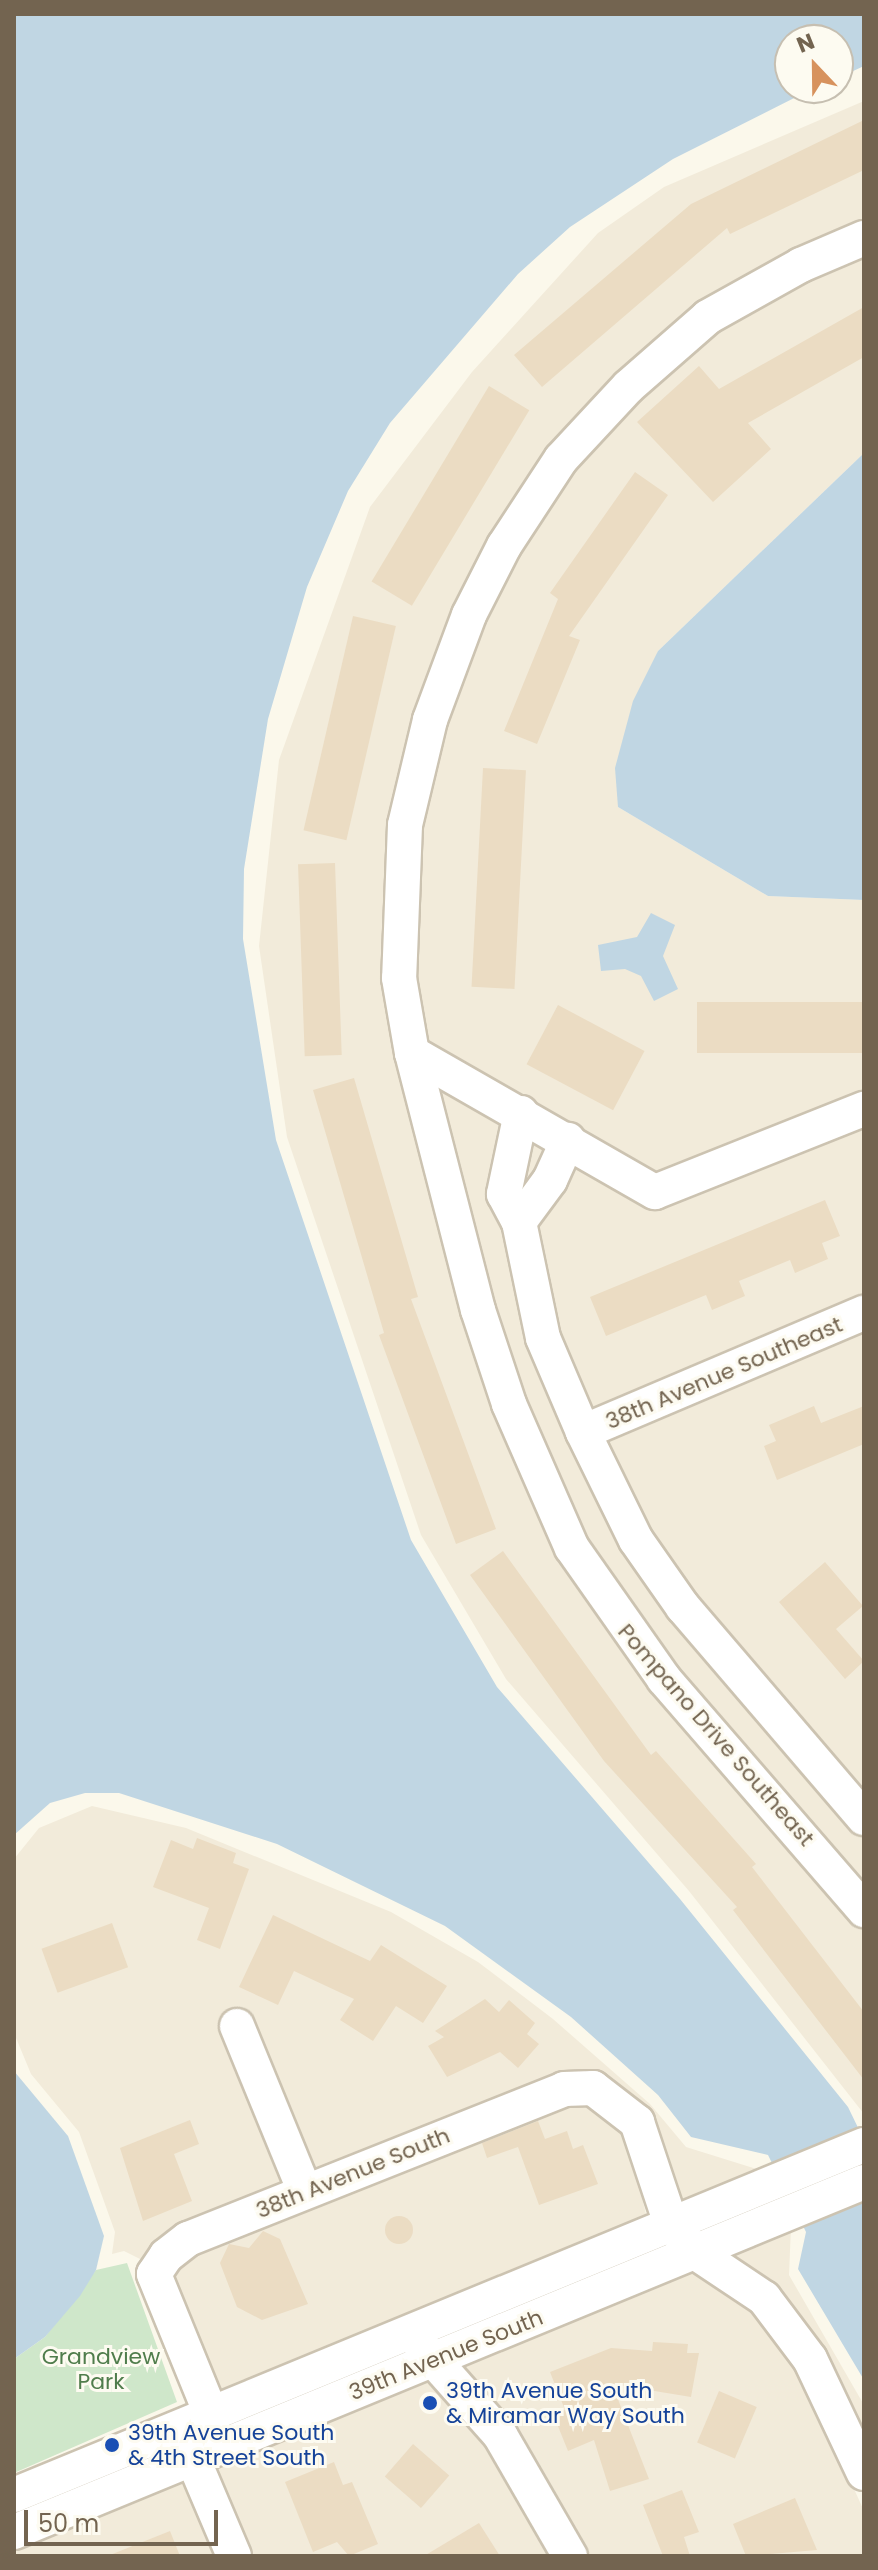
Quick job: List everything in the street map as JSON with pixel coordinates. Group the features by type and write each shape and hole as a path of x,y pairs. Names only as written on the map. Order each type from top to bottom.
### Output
{"street":[{"name":"Pompano Drive Southeast","path":"864,238 801,265 708,317 628,387 561,459 504,546 469,615 430,720 405,825 399,978 412,1053 478,1310 509,1404 572,1548 664,1679 864,1910"},
{"path":"412,1053 655,1192 864,1109"},
{"path":"545,1127 504,1194 519,1222 543,1338 583,1432 636,1540 683,1607 864,1818"},
{"path":"519,1222 550,1180 545,1127"},
{"name":"38th Avenue Southeast","path":"583,1432 864,1313"},
{"path":"237,2026 305,2192"},
{"name":"38th Avenue South","path":"195,2420 154,2274 188,2239 564,2089 593,2088 637,2122 671,2224"},
{"path":"782,2197 864,2145"},
{"path":"782,2197 864,2182"},
{"name":"39th Avenue South","path":"14,2495 671,2224 782,2197"},
{"name":"39th Avenue South","path":"14,2532 695,2252 782,2197"},
{"path":"671,2224 695,2252 764,2298 810,2359 864,2473"},
{"path":"409,2334 500,2435 570,2556"},
{"path":"195,2420 193,2458 234,2556"}],"shaded area":[{"path":"864,101 864,453 658,651 618,807 768,896 864,900 864,1297 590,1413 556,1334 520,1197 508,1174 485,1188 506,1228 531,1343 674,1617 864,1839 864,2114 689,1891 506,1679 421,1535 287,1137 259,946 279,760 370,507 472,372 598,233 664,187"},
{"path":"864,1330 864,1797 693,1598 647,1532 602,1441"},
{"path":"92,1806 186,1828 391,1912 478,1962 553,2019 650,2104 686,2147 763,2171 672,2208 650,2120 570,2070 311,2173 243,2007 219,2017 286,2183 144,2261 124,2251 112,2254 115,2232 79,2132 31,2074 14,2033 14,1859 39,1828"},
{"path":"591,2102 625,2130 647,2218 217,2395 169,2277 176,2267 195,2253 567,2104"},
{"path":"791,2227 789,2275 864,2405 864,2436 724,2256"},
{"path":"694,2269 756,2309 799,2367 864,2511 864,2556 585,2556 567,2515 512,2427 458,2367"},
{"path":"431,2378 490,2444 556,2556 248,2556 211,2467"},
{"path":"187,2477 219,2556 14,2556 14,2548"}],"green space":[{"name":"Grandview Park","path":"127,2263 177,2402 14,2473 14,2359 45,2337 96,2270"}],"water":[{"path":"14,14 864,14 864,66 854,71 854,24 774,24 774,104 782,104 673,159 570,227 518,274 390,423 348,491 307,587 268,719 244,869 243,939 276,1140 411,1540 497,1687 680,1899 848,2107 864,2140 864,2380 798,2269 806,2232 768,2155 691,2137 658,2095 571,2017 445,1926 277,1844 119,1793 85,1793 50,1803 14,1835"},
{"path":"864,453 864,900 768,896 618,807 615,768 633,701 658,651"},
{"path":"651,913 675,925 663,956 678,989 654,1001 641,976 625,969 601,971 598,945 637,937"},
{"path":"14,2071 68,2136 104,2236 96,2270 80,2296 45,2337 14,2359"}],"building":[{"path":"864,120 864,170 730,234 727,228 542,387 514,355 691,204"},
{"path":"864,307 864,357 748,423 771,449 713,502 637,422 699,366 719,389"},
{"path":"489,386 529,410 412,606 372,581"},
{"path":"635,472 668,495 569,636 580,640 537,744 504,731 558,599 550,593"},
{"path":"353,616 396,626 346,840 304,830"},
{"path":"483,768 526,770 514,989 472,987"},
{"path":"335,863 342,1055 305,1056 298,864"},
{"path":"697,1002 864,1002 864,1053 697,1053"},
{"path":"558,1005 645,1051 613,1110 527,1064"},
{"path":"354,1078 418,1297 411,1299 496,1529 456,1544 379,1335 384,1333 313,1090"},
{"path":"825,1200 840,1236 822,1243 828,1259 795,1273 790,1260 739,1281 745,1296 712,1310 706,1295 606,1336 590,1297"},
{"path":"814,1406 821,1423 864,1406 864,1444 777,1480 764,1446 776,1441 769,1425"},
{"path":"503,1551 651,1755 656,1751 756,1864 752,1867 864,2012 864,2080 733,1910 737,1907 604,1761 470,1575"},
{"path":"825,1562 863,1606 836,1629 864,1661 845,1679 779,1602"},
{"path":"197,1838 236,1853 233,1863 249,1869 220,1949 197,1940 209,1908 153,1887 171,1840 193,1849"},
{"path":"273,1915 370,1961 381,1945 447,1986 423,2023 396,2006 373,2041 340,2020 354,1999 294,1971 278,2005 239,1987"},
{"path":"112,1923 128,1967 58,1993 42,1949"},
{"path":"485,1999 499,2012 509,2000 535,2023 527,2034 539,2044 518,2068 500,2052 447,2077 428,2046 444,2037 435,2031"},
{"path":"190,2120 199,2144 174,2154 192,2201 143,2221 120,2148"},
{"path":"538,2121 545,2139 567,2131 573,2149 583,2145 598,2184 539,2205 518,2147 487,2158 482,2143"},
{"path":"399,2216 409,2220 413,2230 409,2240 399,2244 389,2240 385,2230 389,2220"},
{"path":"263,2231 280,2239 308,2304 262,2320 237,2307 220,2263 229,2244 249,2248"},
{"path":"653,2342 688,2344 687,2353 699,2353 691,2397 612,2384 649,2479 610,2491 594,2440 568,2451 553,2414 565,2410 550,2372 611,2348 652,2351"},
{"path":"719,2391 757,2407 735,2459 697,2443"},
{"path":"413,2444 449,2475 421,2508 385,2476"},
{"path":"334,2462 343,2485 352,2482 378,2544 349,2556 337,2542 313,2552 285,2482"},
{"path":"682,2490 699,2532 684,2537 690,2556 663,2556 643,2505"},
{"path":"795,2498 817,2550 746,2556 733,2524"},
{"path":"479,2523 500,2556 424,2556"},
{"path":"170,2531 180,2556 110,2556 110,2555"}],"place":[{"name":"39th Avenue South & Miramar Way South","path":"430,2403"},
{"name":"39th Avenue South & 4th Street South","path":"112,2445"}]}
